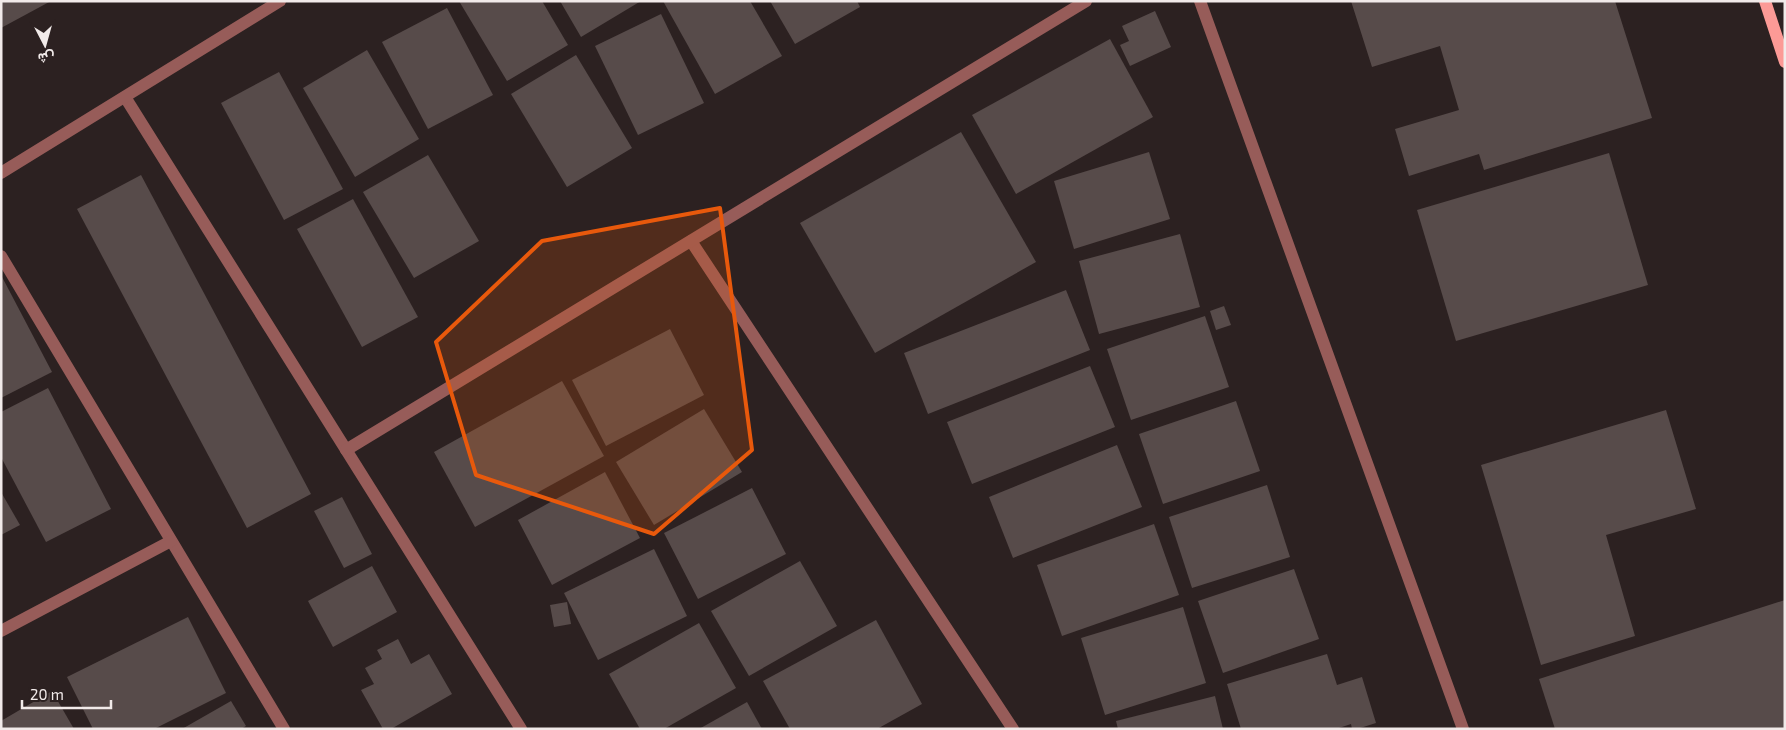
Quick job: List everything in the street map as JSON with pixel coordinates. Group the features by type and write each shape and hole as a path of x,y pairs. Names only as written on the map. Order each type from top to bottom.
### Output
{"main road":[{"path":"1765,1 1785,62"}],"street":[{"path":"1,174 280,1"},
{"path":"346,450 1086,1"},
{"path":"1200,1 1463,729"},
{"path":"125,97 521,729"},
{"path":"691,241 1013,729"},
{"path":"1,256 284,729"},
{"path":"1,631 171,541"}],"highlighted area":[{"path":"720,208 752,450 654,534 476,475 436,342 542,241"}],"building":[{"path":"1,1 51,1 1,28"},
{"path":"459,1 542,1 568,45 507,81"},
{"path":"560,1 641,1 581,37"},
{"path":"663,1 750,1 782,56 715,94"},
{"path":"770,1 857,1 860,7 795,44"},
{"path":"1351,1 1615,1 1652,118 1484,170 1479,154 1409,176 1395,129 1459,110 1440,46 1372,67"},
{"path":"447,8 493,95 428,129 382,42"},
{"path":"1155,11 1171,47 1130,66 1120,45 1129,41 1122,26"},
{"path":"661,14 704,103 638,135 595,46"},
{"path":"1110,39 1153,117 1016,194 972,115"},
{"path":"367,50 419,139 355,177 303,88"},
{"path":"576,55 632,148 567,187 511,94"},
{"path":"279,72 343,189 284,220 221,103"},
{"path":"961,132 1036,262 875,353 800,223"},
{"path":"1149,152 1170,219 1074,249 1054,181"},
{"path":"1609,153 1648,285 1456,341 1417,210"},
{"path":"428,155 479,241 414,278 363,192"},
{"path":"141,175 311,494 247,528 77,209"},
{"path":"353,199 418,317 362,347 297,229"},
{"path":"1180,234 1200,307 1099,334 1079,261"},
{"path":"1,275 52,372 1,398"},
{"path":"1066,290 1090,350 928,414 904,353"},
{"path":"1224,306 1231,325 1216,330 1210,311"},
{"path":"1205,316 1229,387 1131,420 1107,349"},
{"path":"670,329 704,395 606,446 572,380"},
{"path":"1090,366 1115,427 972,484 947,422"},
{"path":"562,381 604,456 475,527 434,452"},
{"path":"48,388 111,509 46,542 1,457 1,412"},
{"path":"1236,401 1260,471 1163,504 1139,434"},
{"path":"704,409 742,472 654,525 616,462"},
{"path":"1666,410 1696,509 1606,535 1635,636 1541,665 1481,465"},
{"path":"1117,445 1142,507 1013,558 989,497"},
{"path":"605,472 640,538 552,585 518,520"},
{"path":"1267,485 1290,557 1192,588 1169,517"},
{"path":"752,488 786,554 698,599 664,533"},
{"path":"1,492 20,525 1,535"},
{"path":"342,497 372,554 344,568 314,511"},
{"path":"1154,524 1179,595 1062,636 1037,565"},
{"path":"654,549 687,616 598,660 564,593"},
{"path":"800,561 837,626 749,676 711,611"},
{"path":"372,566 397,612 333,647 308,601"},
{"path":"1294,569 1319,639 1223,673 1198,601"},
{"path":"1785,600 1785,729 1555,729 1539,679"},
{"path":"567,602 571,624 554,627 550,605"},
{"path":"1183,607 1206,683 1105,715 1081,638"},
{"path":"188,617 226,693 154,729 93,729 67,677"},
{"path":"876,620 922,704 877,729 790,729 763,681"},
{"path":"699,623 736,688 664,729 640,729 609,674"},
{"path":"398,639 411,664 429,654 452,694 391,729 383,729 361,690 374,684 365,668 382,659 377,650"},
{"path":"1327,654 1337,685 1362,677 1376,723 1357,729 1352,729 1351,724 1336,729 1241,729 1227,684"},
{"path":"52,691 74,729 1,729 1,721"},
{"path":"1215,696 1223,729 1118,729 1116,721"},
{"path":"231,701 246,726 241,729 182,729"},
{"path":"747,702 762,729 699,729"}]}
